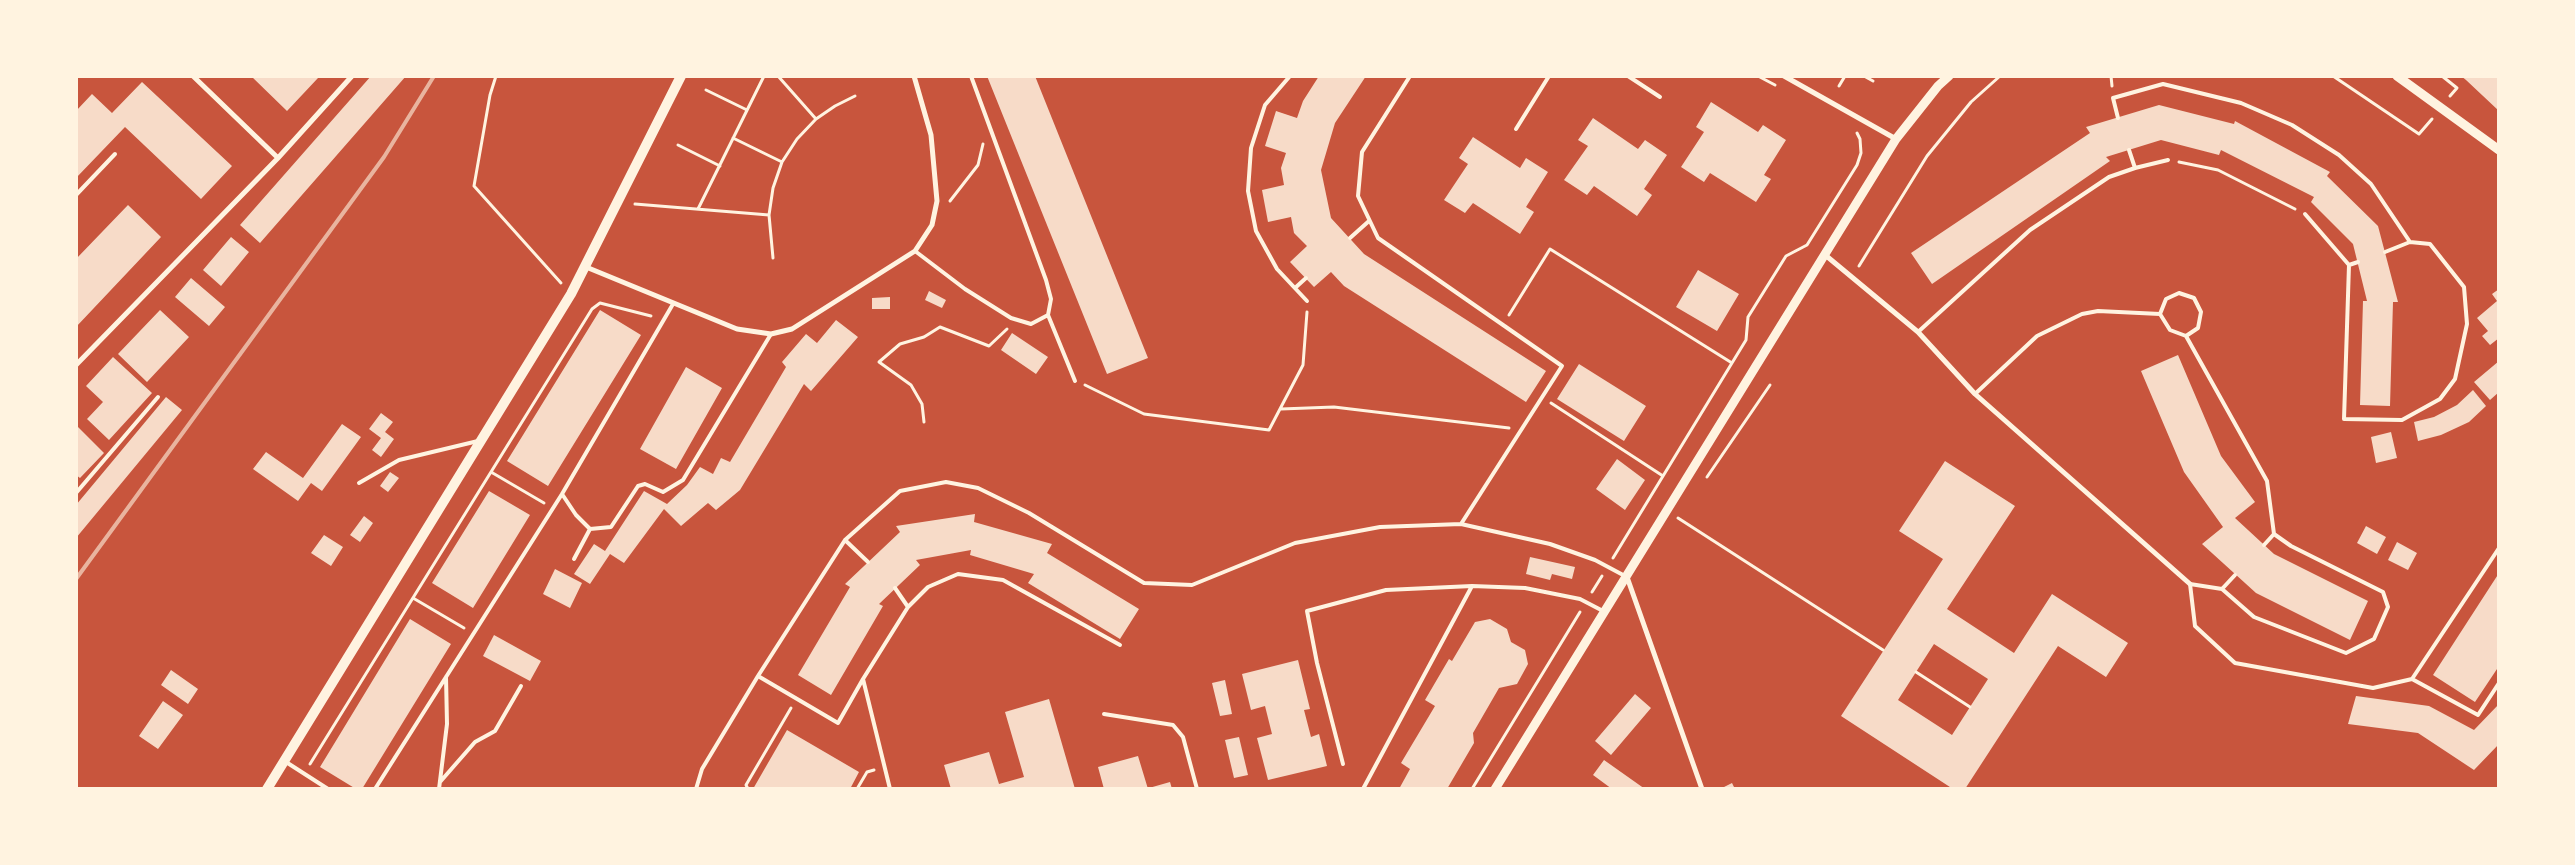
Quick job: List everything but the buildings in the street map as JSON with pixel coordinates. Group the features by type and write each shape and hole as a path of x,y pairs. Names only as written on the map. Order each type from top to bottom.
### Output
{"main road":[{"path":"267,789 586,267 681,76"}],"street":[{"path":"193,76 278,158"},
{"path":"76,365 278,158 352,76"},
{"path":"586,267 738,329 771,334 792,329 915,251 932,225 937,201 931,135 914,76"},
{"path":"1784,76 1896,139"},
{"path":"1495,789 1896,139 1938,86 1949,76"},
{"path":"2397,76 2499,150"},
{"path":"1824,254 1918,332 1975,394 2190,584"},
{"path":"1627,577 1702,789"}],"lane":[{"path":"971,76 1046,280 1051,299 1048,315 1075,381"},
{"path":"1290,76 1266,105 1251,148 1248,191 1256,231 1277,269 1307,301"},
{"path":"1410,76 1362,152 1358,196 1378,238 1562,366 1462,524"},
{"path":"1516,129 1549,76"},
{"path":"1628,76 1660,96"},
{"path":"2118,118 2113,98 2164,84 2241,103 2292,125 2339,155 2371,184 2410,242"},
{"path":"2129,150 2135,168"},
{"path":"76,195 115,154"},
{"path":"1918,332 2030,230 2109,177 2168,160"},
{"path":"2305,214 2349,266 2344,419 2402,420 2440,399 2455,379 2467,324 2464,287 2430,244 2410,242 2385,252"},
{"path":"1350,238 1370,221"},
{"path":"915,251 965,289 1011,318 1031,324 1048,315"},
{"path":"2349,266 2358,262"},
{"path":"1295,288 1306,278"},
{"path":"2160,314 2166,299 2180,293 2194,298 2201,312 2198,328 2186,336"},
{"path":"375,789 562,494 673,304"},
{"path":"1975,394 2037,336 2082,314 2098,311 2160,314"},
{"path":"2160,314 2170,330 2186,336 2267,481 2274,534 2291,546 2383,592 2388,607 2374,639 2346,653 2254,617 2222,589 2190,584 2195,626 2235,663 2373,688 2412,679 2478,715 2499,682"},
{"path":"590,529 611,527 638,486 645,484 663,492 683,480 771,334"},
{"path":"76,493 158,397"},
{"path":"359,483 400,460 482,440"},
{"path":"696,789 702,769 758,676 845,540 900,491 946,482 978,488 1028,513 1144,583 1192,585 1295,543 1380,527 1462,524 1550,544 1595,560 1627,577"},
{"path":"562,494 576,515 590,529"},
{"path":"574,559 590,529"},
{"path":"2264,545 2274,534"},
{"path":"845,540 868,562"},
{"path":"2412,679 2499,548"},
{"path":"758,676 838,723 908,607 928,587 958,574 1003,580 1120,645"},
{"path":"2222,589 2236,575"},
{"path":"1343,764 1317,663 1307,611 1386,590 1472,586 1534,590 1580,600 1605,612"},
{"path":"1363,789 1472,586"},
{"path":"895,588 908,607"},
{"path":"439,789 447,724 446,675"},
{"path":"863,679 890,789"},
{"path":"440,782 475,742 495,731 521,686"},
{"path":"1104,714 1173,725 1182,737 1197,789"},
{"path":"285,761 328,789"}],"path":[{"path":"496,76 490,95 474,186 570,294"},
{"path":"698,209 764,76"},
{"path":"778,76 816,119"},
{"path":"1758,76 1784,90"},
{"path":"1839,86 1845,76"},
{"path":"1864,76 1873,81"},
{"path":"1852,278 1926,156 1971,102 2000,76"},
{"path":"2333,76 2420,134 2432,119"},
{"path":"2442,76 2457,88 2450,96"},
{"path":"706,90 747,110"},
{"path":"773,258 769,215 773,188 782,162 797,139 816,119 855,96"},
{"path":"949,202 978,165 988,124"},
{"path":"1517,302 1550,249 1732,363 1746,340 1748,317 1786,256 1807,245 1857,165 1861,153 1860,139 1853,127"},
{"path":"733,138 782,162"},
{"path":"678,145 720,166"},
{"path":"2168,160 2218,170 2305,214"},
{"path":"635,204 769,215"},
{"path":"304,773 592,309 600,303 664,320"},
{"path":"924,422 922,404 912,385 879,362 900,344 924,337 940,327 989,346 1007,329 1011,318"},
{"path":"1075,381 1144,414 1269,430 1303,366 1307,325"},
{"path":"1552,403 1663,476"},
{"path":"1281,409 1334,407 1522,430"},
{"path":"491,472 534,497"},
{"path":"1649,498 1883,650"},
{"path":"413,598 452,621"},
{"path":"1916,672 1970,707"},
{"path":"748,789 746,785 796,699"},
{"path":"857,789 867,772 885,766"}],"railway":[{"path":"76,579 384,157 434,76"}]}
